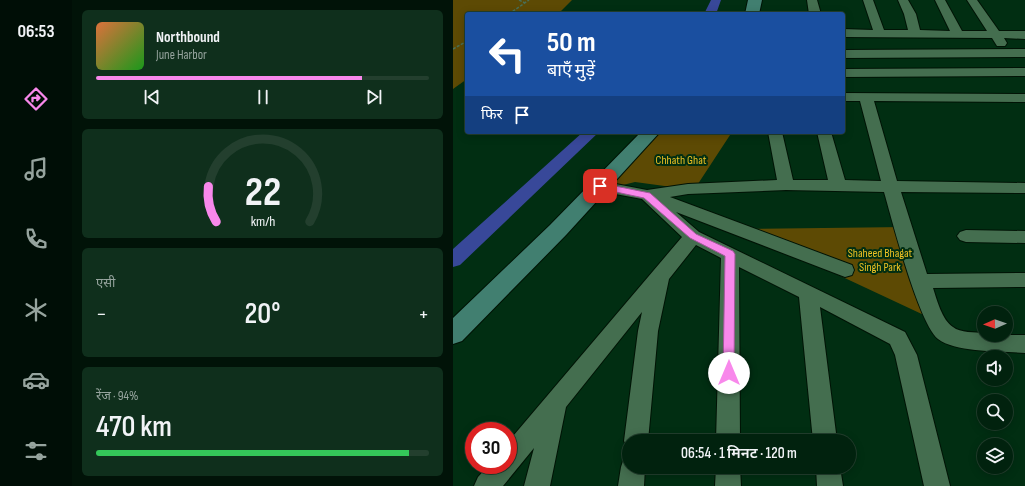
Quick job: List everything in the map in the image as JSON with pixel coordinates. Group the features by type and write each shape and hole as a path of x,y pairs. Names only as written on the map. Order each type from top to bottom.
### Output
{"street":[{"path":"752,12 755,0"},
{"path":"812,0 815,12"},
{"path":"867,0 880,34"},
{"path":"903,0 910,14 915,34"},
{"path":"940,0 958,35"},
{"path":"972,0 1024,74"},
{"path":"845,33 1025,35"},
{"path":"845,54 1025,53"},
{"path":"845,73 1024,74"},
{"path":"845,97 1025,98"},
{"path":"866,98 920,281 937,323 943,332 959,339 1025,344"},
{"path":"453,334 600,186 649,134"},
{"path":"775,134 786,185"},
{"path":"825,134 838,186"},
{"path":"647,195 688,189 786,185 1025,188"},
{"path":"600,186 647,195 697,212 845,270"},
{"path":"647,195 693,236 898,338 906,355 937,486"},
{"path":"517,450 693,236"},
{"path":"966,236 1025,236"},
{"path":"728,434 730,254"},
{"path":"637,434 648,331 659,278"},
{"path":"920,281 1025,280"},
{"path":"808,292 824,434"},
{"path":"537,486 556,403"},
{"path":"487,486 497,474"},
{"path":"631,486 632,474"},
{"path":"728,474 728,486"},
{"path":"829,474 830,486"}],"path":[{"path":"519,0 525,3"},
{"path":"512,12 529,0"},
{"path":"453,50 465,41"}],"green space":[{"path":"453,0 572,0 560,12 465,12 465,80 453,89"},
{"name":"Chhath Ghat","path":"654,134 731,134 694,190 635,182 603,190"},
{"name":"Shaheed Bhagat Singh Park","path":"905,227 926,316 740,229"}],"waterway":[{"path":"712,12 716,0"},
{"path":"453,260 590,134"}],"route":[{"path":"600,186 647,195 693,236 730,254 729,373"}]}
